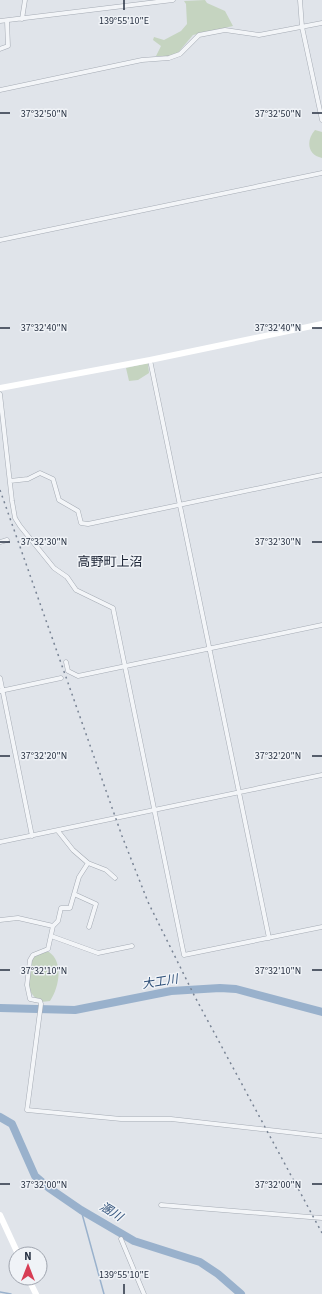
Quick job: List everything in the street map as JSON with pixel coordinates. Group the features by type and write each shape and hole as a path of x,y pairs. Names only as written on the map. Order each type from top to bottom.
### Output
{"street":[{"path":"22,19 25,0"},
{"path":"0,21 173,0"},
{"path":"300,0 302,27 322,120"},
{"path":"0,49 8,46 7,21"},
{"path":"0,90 142,60 170,58 180,54 198,35 225,30 259,35 322,23"},
{"path":"0,240 322,174"},
{"path":"0,388 150,360 322,324"},
{"path":"150,360 270,938"},
{"path":"0,394 16,518 32,543 54,568 68,577 76,590 88,598 113,608 184,955 322,927"},
{"path":"10,480 28,479 40,473 53,478 58,500 75,508 78,511 82,523 88,524 322,476"},
{"path":"0,542 7,540"},
{"path":"66,662 68,671 78,676 322,625"},
{"path":"0,678 1,690 32,836"},
{"path":"1,690 61,678"},
{"path":"0,842 322,775"},
{"path":"58,831 73,850 88,863 106,870 115,878"},
{"path":"88,863 79,877 70,908 61,908 58,921 53,926 48,949 33,956 29,965 28,994 30,999 40,1001 40,1018 30,1077 27,1110 121,1119 171,1119 322,1136"},
{"path":"74,894 96,904 89,927"},
{"path":"0,920 18,918 53,926"},
{"path":"51,936 98,952 132,946"},
{"path":"160,1205 322,1218"},
{"path":"0,1215 14,1246"},
{"path":"121,1239 144,1294"}],"green space":[{"path":"205,0 207,3 225,11 233,26 193,35 176,55 166,57 156,56 161,46 153,40 154,37 164,40 181,31 187,24 186,4 184,1"},
{"path":"315,130 322,132 322,158 313,154 310,147 310,138"},
{"path":"148,363 149,373 138,380 129,381 126,368"},
{"path":"49,952 54,956 57,962 58,982 50,1001 41,1002 29,989 26,971 27,965 34,956 40,953"}],"waterway":[{"name":"大工川","path":"0,1008 75,1010 171,991 220,988 236,989 322,1012"},
{"name":"溷川","path":"0,1117 12,1124 35,1176 49,1188 81,1210 134,1241 200,1262 218,1274 241,1294"},
{"path":"81,1210 104,1294"},
{"path":"0,1292 11,1294"}],"railway":[{"path":"0,490 122,836 148,902 195,997 322,1233"}],"district":[{"name":"高野町上沼","path":"110,562"}]}
